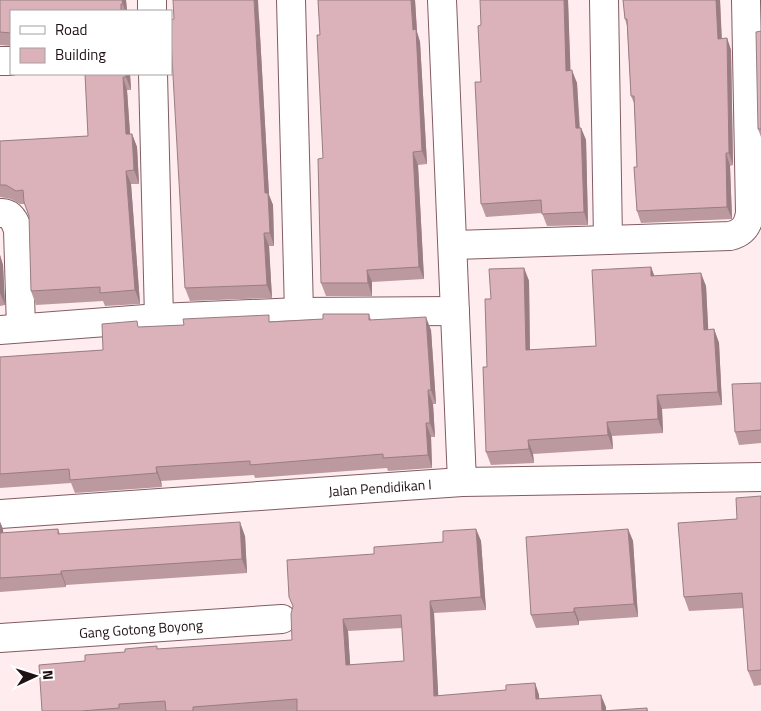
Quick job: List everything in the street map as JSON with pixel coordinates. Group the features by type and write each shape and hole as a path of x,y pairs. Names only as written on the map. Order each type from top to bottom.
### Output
{"street":[{"path":"291,0 299,312"},
{"path":"442,0 454,246 462,482"},
{"path":"604,0 608,240"},
{"path":"454,246 730,236 737,234 747,226 750,213 751,10"},
{"path":"153,75 159,318"},
{"path":"0,213 10,215 15,220 18,230 11,329 159,318 299,312 455,311"},
{"name":"Jalan Pendidikan I","path":"0,514 462,482 761,477"},
{"name":"Gang Gotong Boyong","path":"0,638 282,619"}],"building":[{"path":"0,0 122,0 123,4 121,4 121,10 10,10 10,33 0,32"},
{"path":"173,0 254,0 265,193 268,193 270,233 264,233 267,285 185,288 172,58 172,20 174,19"},
{"path":"318,0 411,0 413,30 416,29 422,151 413,152 419,267 367,270 368,283 321,283 318,159 323,158 317,35 320,35"},
{"path":"480,0 564,0 566,71 572,70 576,128 581,128 584,212 542,214 541,200 481,204 475,82 481,82 478,26 481,25"},
{"path":"623,0 716,0 718,39 727,38 729,153 726,153 727,207 637,211 634,167 637,167 634,96 631,96 627,19 625,19"},
{"path":"761,31 761,129 758,129 756,32"},
{"path":"85,75 126,75 126,77 123,77 126,134 132,134 134,170 126,171 135,290 100,293 100,287 31,291 29,216 24,202 23,190 16,191 6,185 0,185 0,141 88,136"},
{"path":"651,267 651,276 701,273 704,330 714,329 718,392 657,395 658,419 607,422 608,435 528,440 529,449 486,452 483,367 487,367 485,299 491,299 489,269 524,268 526,350 596,346 592,270"},
{"path":"323,314 369,314 369,320 426,317 431,390 428,390 430,423 426,423 428,455 383,458 383,454 250,465 250,461 156,467 157,473 70,480 69,469 0,474 0,357 103,350 102,324 137,321 138,327 184,325 183,319 269,315 269,322 323,319"},
{"path":"761,383 761,430 735,432 732,384"},
{"path":"761,496 761,670 748,671 742,593 684,597 678,523 737,519 736,498"},
{"path":"240,522 242,559 61,571 61,574 0,578 0,533 58,529 58,534"},
{"path":"476,529 481,597 430,601 434,696 506,690 506,685 535,683 536,699 601,695 602,711 297,711 297,699 193,707 193,711 166,711 165,701 119,704 119,708 81,711 42,711 39,665 85,661 85,655 125,652 125,649 157,646 157,649 292,640 291,614 293,606 289,597 287,560 374,554 374,547 443,542 443,531","holes":["401,615 404,661 346,665 343,619"]},
{"path":"628,529 634,604 574,608 574,612 531,615 526,537"},
{"path":"647,708 647,711 602,711"}]}
